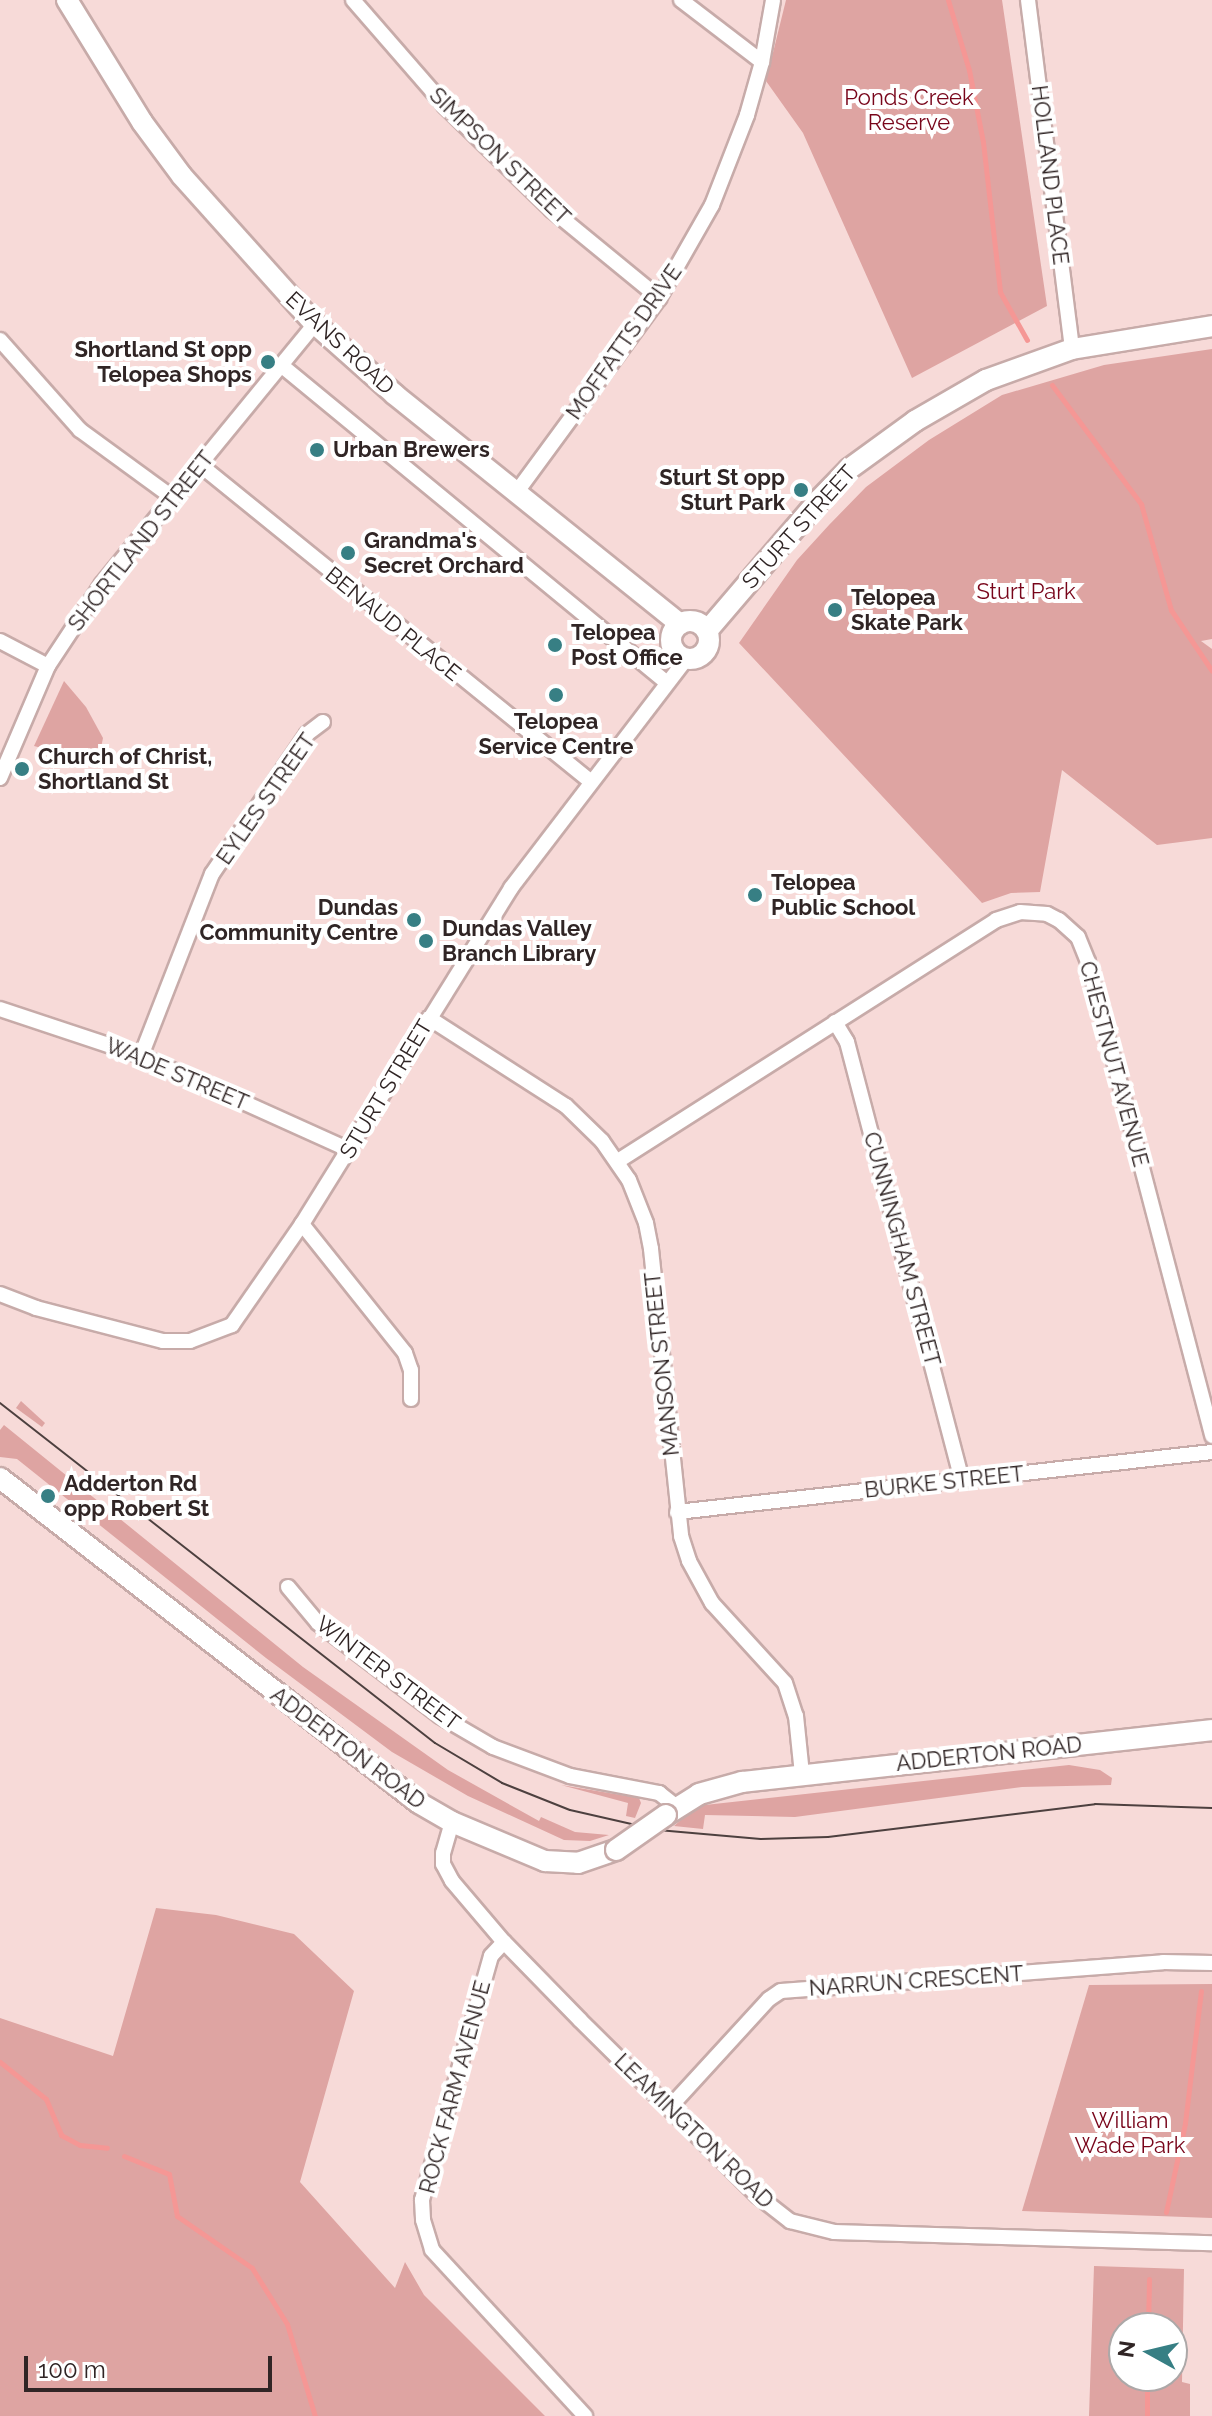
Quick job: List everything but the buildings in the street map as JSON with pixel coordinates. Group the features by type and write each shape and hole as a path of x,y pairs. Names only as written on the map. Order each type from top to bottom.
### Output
{"street":[{"name":"EVANS ROAD","path":"67,0 142,122 182,176 315,324 516,493 680,624"},
{"name":"SIMPSON STREET","path":"353,0 445,106 552,210 659,298"},
{"path":"681,0 762,62"},
{"name":"MOFFATTS DRIVE","path":"516,493 659,298 712,205 747,115 762,62 773,0"},
{"name":"HOLLAND PLACE","path":"1028,0 1072,349"},
{"name":"SHORTLAND STREET","path":"0,778 48,666 102,584 315,324"},
{"name":"STURT STREET","path":"707,631 819,500 884,442 986,380 1072,349 1212,326"},
{"path":"0,340 80,430 172,497"},
{"path":"281,365 667,683"},
{"name":"BENAUD PLACE","path":"199,464 590,781"},
{"path":"695,621 707,631 710,641 706,652 697,658 686,659 677,654 671,644 673,632 680,624 695,621"},
{"path":"0,641 48,666"},
{"name":"STURT STREET","path":"0,1294 36,1308 148,1338 190,1341 232,1325 302,1224 511,888 686,659"},
{"name":"EYLES STREET","path":"141,1056 212,874 307,734 323,722"},
{"name":"CHESTNUT AVENUE","path":"618,1161 1007,916 1020,912 1047,914 1070,927 1088,962 1212,1436"},
{"name":"WADE STREET","path":"0,1009 141,1056 349,1150"},
{"name":"MANSON STREET","path":"429,1018 566,1106 618,1161 638,1201 651,1249 677,1512 689,1561 712,1603 785,1683 796,1716 802,1774"},
{"name":"CUNNINGHAM STREET","path":"835,1022 847,1042 962,1480"},
{"path":"302,1224 405,1353 411,1370 411,1399"},
{"name":"BURKE STREET","path":"677,1512 1212,1452"},
{"name":"ADDERTON ROAD","path":"0,1478 365,1764 452,1822 545,1861 578,1863 616,1850 671,1811 720,1787 802,1774 1212,1730"},
{"name":"WINTER STREET","path":"288,1587 318,1623 440,1716 493,1747 570,1776 659,1793 671,1811"},
{"name":"LEAMINGTON ROAD","path":"452,1822 443,1853 446,1873 504,1942 758,2196 790,2221 834,2232 1212,2243"},
{"name":"ROCK FARM AVENUE","path":"504,1942 491,1956 486,1971 422,2200 423,2220 432,2250 585,2416"},
{"name":"NARRUN CRESCENT","path":"669,2108 769,1999 781,1991 1163,1962 1212,1963"}],"green space":[{"name":"Ponds Creek Reserve","path":"786,0 1002,0 1047,306 912,378 803,133 766,81"},
{"name":"Sturt Park","path":"1212,349 1212,639 1201,641 1212,649 1212,838 1157,845 1062,770 1040,892 1011,893 982,903 739,643 797,560 829,525 866,487 929,440 1002,395 1104,365"},
{"path":"64,681 86,707 103,738 98,763 34,746"},
{"path":"21,1401 45,1423 42,1427 16,1408"},
{"path":"4,1425 303,1667 448,1770 539,1821 541,1817 575,1832 609,1835 590,1841 564,1840 468,1796 392,1752 266,1658 17,1459 0,1457 0,1430"},
{"path":"1069,1765 1100,1770 1112,1778 1111,1785 1022,1787 795,1817 705,1815 703,1829 674,1826 690,1812 705,1805"},
{"path":"561,1785 639,1798 641,1803 635,1818 626,1816 628,1803"},
{"path":"156,1908 216,1915 294,1934 354,1991 300,2182 395,2288 405,2262 424,2295 545,2416 0,2416 0,2018 113,2056"},
{"name":"William Wade Park","path":"1212,1984 1212,2218 1022,2211 1089,1985"},
{"path":"1094,2266 1184,2269 1183,2312 1108,2312 1108,2392 1188,2392 1190,2384 1190,2416 1089,2416"}],"waterway":[{"path":"948,0 969,70 983,142 1000,292 1027,340"},
{"path":"1052,385 1141,504 1171,610 1212,671"},
{"path":"1166,2212 1185,2123 1201,1991"},
{"path":"0,2062 46,2099 61,2135 80,2145 107,2148"},
{"path":"124,2156 169,2174 177,2216 252,2268 287,2324 315,2416"},
{"path":"1148,2312 1149,2279"},
{"path":"1147,2392 1147,2416"}],"tram line":[{"path":"0,1403 435,1743 502,1783 570,1810 658,1830 761,1839 828,1837 1095,1804 1212,1808"}],"place":[{"name":"Shortland St opp Telopea Shops","path":"268,362"},
{"name":"Urban Brewers","path":"317,450"},
{"name":"Sturt St opp Sturt Park","path":"801,490"},
{"name":"Grandma's Secret Orchard","path":"348,553"},
{"name":"Telopea Skate Park","path":"835,610"},
{"name":"Telopea Post Office","path":"555,645"},
{"name":"Telopea Service Centre","path":"556,695"},
{"name":"Church of Christ, Shortland St","path":"22,769"},
{"name":"Telopea Public School","path":"755,895"},
{"name":"Dundas Community Centre","path":"414,920"},
{"name":"Dundas Valley Branch Library","path":"426,941"},
{"name":"Adderton Rd opp Robert St","path":"48,1496"}]}
